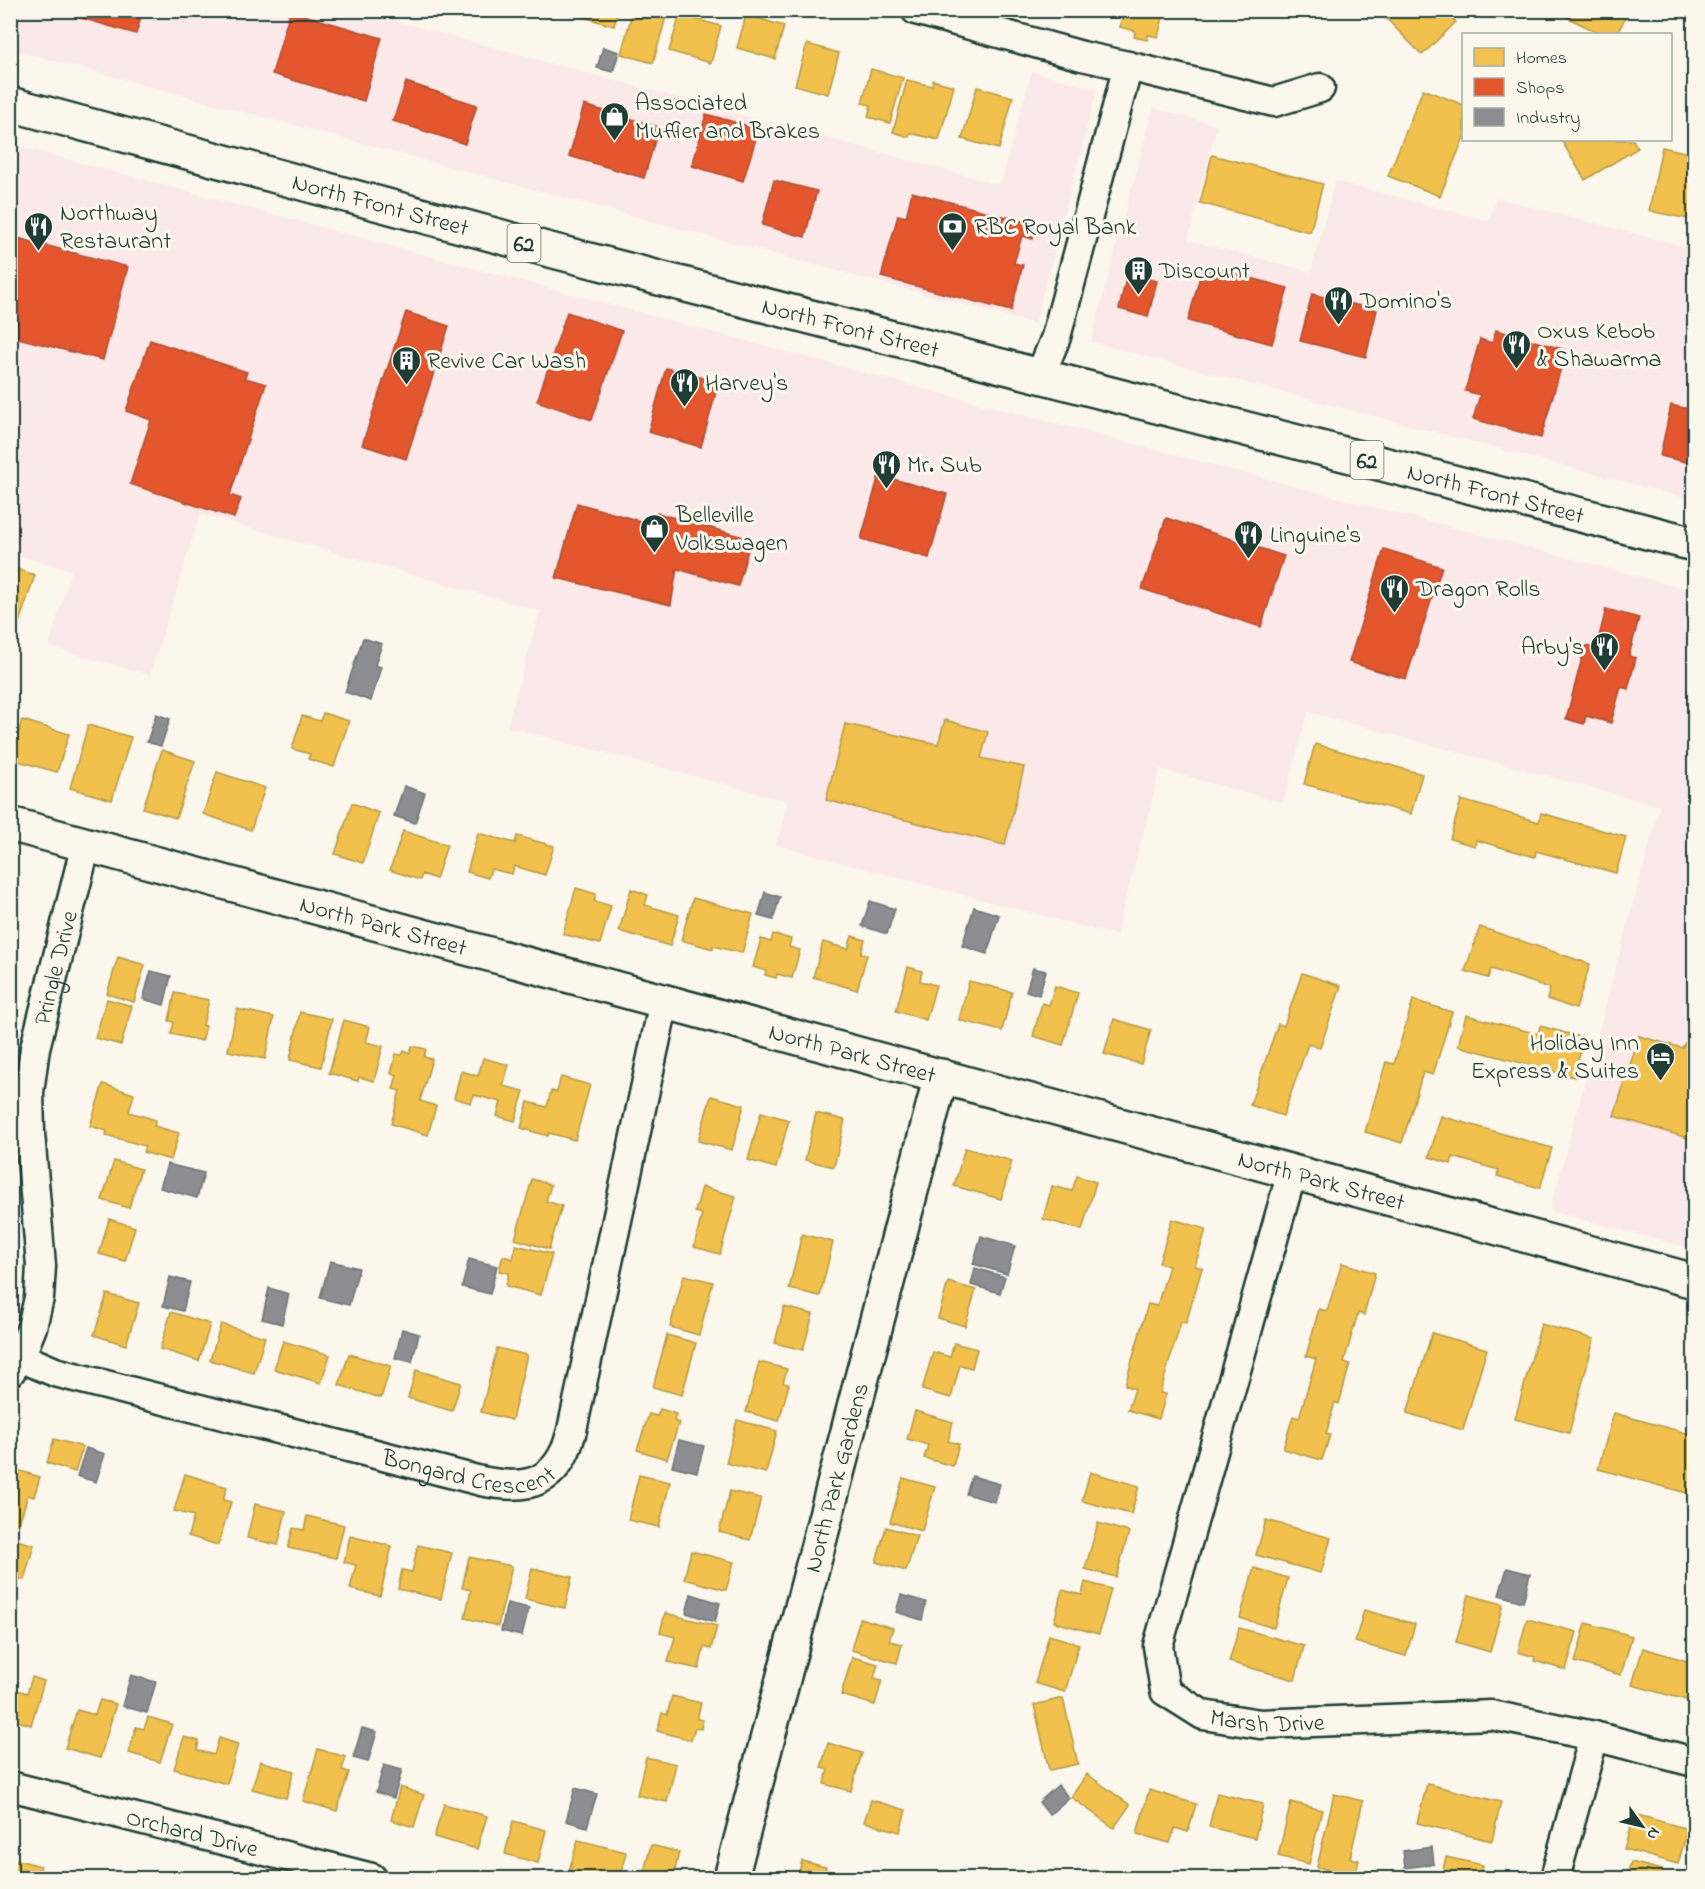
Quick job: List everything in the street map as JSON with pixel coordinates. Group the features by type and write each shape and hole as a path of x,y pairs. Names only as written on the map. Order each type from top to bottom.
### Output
{"street":[{"path":"916,10 1075,54 1274,102 1320,88"},
{"path":"1040,376 1056,337 1128,66"},
{"name":"North Front Street","path":"10,104 546,249 1695,544"},
{"name":"North Park Street","path":"10,824 1695,1281"},
{"name":"Pringle Drive","path":"15,1365 33,1327 39,1298 41,1266 30,1133 29,1092 35,1048 86,844"},
{"name":"Bongard Crescent","path":"15,1365 55,1372 481,1481 507,1486 529,1484 550,1472 564,1454 572,1430 664,1001"},
{"name":"North Park Gardens","path":"731,1878 941,1077"},
{"name":"Marsh Drive","path":"1292,1172 1158,1646 1165,1690 1203,1715 1260,1724 1491,1715 1594,1736 1695,1762"},
{"path":"1555,1878 1594,1736"},
{"name":"Orchard Drive","path":"10,1786 372,1878"}],"shaded area":[{"path":"10,11 358,11 1000,185 1032,72 1097,89 1035,324 11,49"},
{"path":"1153,108 1217,125 1188,240 1311,272 1335,181 1489,221 1496,198 1694,249 1694,500 1091,342"},
{"path":"10,144 977,403 1694,591 1694,1249 1550,1211 1660,806 1308,712 1283,803 1160,769 1116,935 776,845 788,801 507,727 540,611 200,514 150,675 49,647 71,570 11,554"}],"building: Homes":[{"path":"565,10 618,10 614,26 565,12"},
{"path":"633,10 668,10 653,63 621,54"},
{"path":"1124,10 1165,10 1158,37 1148,35 1147,40 1134,37 1135,31 1120,27"},
{"path":"1378,10 1444,10 1456,22 1422,55"},
{"path":"1556,10 1629,10 1618,33 1599,33"},
{"path":"680,15 721,26 711,63 669,51"},
{"path":"746,15 784,26 775,59 737,48"},
{"path":"807,44 839,53 828,94 795,85"},
{"path":"871,69 903,78 890,123 868,117 871,105 862,103"},
{"path":"907,80 932,86 933,80 954,86 939,140 910,133 909,137 893,132"},
{"path":"977,87 1013,97 999,149 962,139"},
{"path":"1423,89 1462,104 1462,141 1440,196 1388,176"},
{"path":"1562,141 1634,141 1638,148 1585,180"},
{"path":"1662,147 1694,154 1694,220 1649,211"},
{"path":"1212,155 1323,184 1310,232 1200,203"},
{"path":"10,567 35,575 15,635 10,634"},
{"path":"323,713 349,721 334,767 308,759 310,754 292,749 302,716 320,721"},
{"path":"22,720 69,734 57,772 11,759"},
{"path":"945,720 988,732 981,758 1024,767 1005,845 826,800 845,724 938,744"},
{"path":"88,725 131,737 112,800 70,788"},
{"path":"1315,744 1422,774 1411,814 1304,784"},
{"path":"162,750 195,761 176,818 143,808"},
{"path":"217,772 265,788 251,830 203,814"},
{"path":"1461,800 1539,822 1541,813 1626,837 1616,873 1536,851 1535,857 1476,840 1475,846 1450,839"},
{"path":"352,803 379,813 363,863 335,854"},
{"path":"403,831 447,845 436,879 422,874 420,880 390,870"},
{"path":"478,833 515,843 517,836 554,846 545,875 514,866 512,874 491,869 488,878 467,872"},
{"path":"576,888 596,894 594,901 611,906 600,944 563,934"},
{"path":"631,889 648,895 645,905 679,915 670,946 619,931"},
{"path":"693,898 753,914 742,953 713,946 713,949 681,940"},
{"path":"1480,927 1590,964 1576,1009 1547,999 1550,988 1491,969 1488,978 1465,971"},
{"path":"773,934 791,939 789,947 800,950 792,978 777,974 776,978 765,975 766,971 753,967 761,939 771,942"},
{"path":"852,936 865,940 861,953 867,955 857,990 813,977 823,942 848,949"},
{"path":"118,957 145,965 134,1002 107,994"},
{"path":"908,967 922,971 920,981 936,985 926,1020 896,1011"},
{"path":"1302,973 1341,986 1320,1048 1308,1044 1283,1116 1250,1105 1278,1024 1284,1026"},
{"path":"969,981 1012,992 1002,1031 959,1020"},
{"path":"1055,986 1078,993 1063,1045 1033,1036 1042,1003 1049,1005"},
{"path":"175,993 209,1000 202,1041 171,1034 174,1022 169,1021"},
{"path":"107,999 132,1006 121,1045 95,1038"},
{"path":"1413,1000 1452,1012 1433,1075 1423,1072 1402,1143 1365,1132 1386,1062 1394,1064"},
{"path":"237,1009 274,1017 265,1059 228,1051"},
{"path":"300,1012 332,1019 321,1067 290,1060"},
{"path":"1466,1015 1538,1034 1540,1026 1584,1038 1574,1077 1458,1046"},
{"path":"1114,1019 1151,1030 1141,1064 1104,1054"},
{"path":"344,1020 370,1027 366,1042 383,1046 374,1081 359,1077 358,1081 329,1073"},
{"name":"Holiday Inn Express & Suites","path":"1639,1036 1682,1048 1687,1040 1694,1042 1694,1149 1689,1146 1691,1139 1614,1116"},
{"path":"412,1046 426,1049 424,1057 432,1059 420,1101 436,1106 428,1135 391,1124 400,1091 393,1089 397,1075 391,1073 396,1054 402,1055 404,1051 410,1053"},
{"path":"483,1058 509,1065 503,1086 524,1091 515,1121 497,1116 501,1102 474,1095 471,1103 454,1098 461,1071 478,1076"},
{"path":"561,1077 590,1085 575,1140 549,1133 548,1136 521,1128 528,1102 547,1107 551,1091 557,1092"},
{"path":"103,1084 134,1094 129,1112 156,1120 154,1126 179,1133 171,1160 143,1152 145,1146 106,1135 107,1131 90,1126"},
{"path":"711,1096 744,1105 732,1150 698,1141"},
{"path":"761,1112 789,1120 776,1168 748,1160"},
{"path":"816,1113 845,1120 834,1167 805,1160"},
{"path":"1441,1116 1552,1148 1540,1188 1497,1176 1499,1170 1453,1157 1451,1164 1429,1157"},
{"path":"965,1148 1012,1161 1001,1199 954,1186"},
{"path":"114,1161 141,1169 129,1208 102,1200"},
{"path":"1077,1176 1096,1182 1082,1230 1043,1219 1052,1186 1072,1191"},
{"path":"532,1179 551,1185 546,1201 562,1206 549,1249 515,1239"},
{"path":"702,1187 736,1196 720,1254 694,1247 702,1214 695,1212"},
{"path":"109,1219 135,1227 125,1261 99,1254"},
{"path":"1172,1219 1206,1229 1195,1266 1202,1268 1186,1323 1181,1322 1160,1393 1166,1394 1159,1419 1128,1410 1135,1389 1125,1385 1148,1304 1157,1306 1169,1266 1159,1263"},
{"path":"802,1234 833,1242 820,1296 789,1289"},
{"path":"516,1245 552,1254 541,1295 506,1286 509,1273 499,1271 503,1256 513,1259"},
{"path":"1342,1263 1375,1273 1364,1315 1358,1313 1344,1362 1350,1364 1339,1404 1335,1402 1326,1434 1330,1435 1322,1460 1283,1449 1293,1416 1299,1418 1316,1359 1306,1356 1319,1309 1327,1311"},
{"path":"684,1275 713,1282 699,1335 670,1327"},
{"path":"948,1282 976,1290 965,1326 938,1318"},
{"path":"107,1294 139,1303 126,1345 94,1335"},
{"path":"784,1307 813,1314 803,1350 775,1343"},
{"path":"171,1312 210,1324 199,1361 160,1349"},
{"path":"221,1324 265,1337 254,1373 210,1360"},
{"path":"1541,1324 1594,1339 1569,1433 1515,1419"},
{"path":"1432,1333 1487,1349 1463,1430 1407,1413"},
{"path":"667,1335 696,1343 682,1395 653,1387"},
{"path":"283,1341 330,1355 321,1383 274,1369"},
{"path":"954,1343 977,1349 972,1368 960,1365 951,1398 922,1390 933,1352 950,1357"},
{"path":"497,1348 527,1355 512,1420 481,1412"},
{"path":"349,1354 391,1366 381,1398 339,1385"},
{"path":"759,1362 787,1369 783,1383 789,1384 779,1421 746,1412"},
{"path":"416,1370 461,1383 452,1411 408,1398"},
{"path":"660,1409 676,1414 674,1421 679,1423 667,1459 637,1450 649,1414 657,1416"},
{"path":"915,1411 953,1422 948,1441 959,1444 953,1466 924,1458 928,1445 907,1439"},
{"path":"1614,1413 1694,1435 1694,1495 1598,1469"},
{"path":"737,1420 777,1431 766,1473 726,1463"},
{"path":"54,1439 83,1447 75,1472 47,1463"},
{"path":"11,1468 40,1477 34,1497 28,1495 19,1524 10,1522"},
{"path":"1090,1472 1139,1486 1131,1514 1082,1501"},
{"path":"185,1474 227,1487 223,1500 231,1502 218,1545 188,1536 194,1516 174,1511"},
{"path":"639,1475 670,1482 659,1527 628,1520"},
{"path":"903,1478 935,1487 922,1531 890,1522"},
{"path":"730,1491 761,1498 750,1540 719,1532"},
{"path":"255,1504 286,1511 278,1545 247,1538"},
{"path":"307,1516 344,1525 336,1558 288,1548 293,1528 304,1530"},
{"path":"1266,1520 1331,1538 1321,1573 1256,1555"},
{"path":"1098,1523 1129,1532 1116,1577 1085,1569"},
{"path":"886,1527 917,1536 906,1571 876,1562"},
{"path":"350,1536 392,1546 380,1596 350,1589 356,1565 344,1562"},
{"path":"10,1538 34,1545 24,1580 10,1576"},
{"path":"418,1545 452,1553 441,1599 398,1589 402,1570 412,1572"},
{"path":"691,1551 734,1562 726,1590 684,1579"},
{"path":"469,1557 512,1566 498,1626 465,1618 471,1590 462,1588"},
{"path":"532,1568 572,1577 565,1608 525,1599"},
{"path":"1254,1568 1288,1578 1274,1628 1240,1618"},
{"path":"1085,1582 1111,1589 1099,1634 1054,1622 1062,1590 1082,1595"},
{"path":"1469,1595 1503,1604 1490,1652 1456,1642"},
{"path":"1364,1610 1415,1624 1406,1656 1355,1642"},
{"path":"665,1613 717,1626 711,1649 704,1647 699,1669 668,1662 675,1637 660,1633"},
{"path":"860,1618 893,1628 889,1641 902,1644 897,1663 851,1650"},
{"path":"1527,1619 1577,1632 1566,1670 1534,1661 1535,1657 1518,1652"},
{"path":"1586,1623 1632,1636 1621,1675 1575,1662"},
{"path":"1239,1628 1304,1646 1295,1680 1229,1662"},
{"path":"1049,1635 1079,1644 1065,1692 1035,1683"},
{"path":"1643,1648 1694,1663 1694,1684 1690,1701 1632,1685"},
{"path":"852,1657 878,1664 874,1678 882,1680 875,1705 841,1695"},
{"path":"32,1677 44,1681 31,1725 11,1719 10,1721 10,1688 27,1693"},
{"path":"672,1696 701,1703 697,1719 703,1720 701,1729 695,1728 691,1740 657,1731 662,1713 667,1715"},
{"path":"1063,1698 1078,1764 1049,1770 1034,1705"},
{"path":"100,1700 116,1704 100,1758 65,1748 77,1710 95,1715"},
{"path":"148,1717 172,1724 160,1762 129,1753 136,1727 144,1729"},
{"path":"184,1737 199,1741 197,1750 214,1755 219,1738 238,1744 227,1784 174,1769"},
{"path":"828,1743 862,1753 851,1791 824,1784 828,1770 821,1768"},
{"path":"318,1749 346,1757 342,1770 349,1772 337,1811 303,1801"},
{"path":"646,1757 676,1764 667,1802 637,1795"},
{"path":"260,1761 294,1771 286,1798 252,1789"},
{"path":"1087,1774 1130,1805 1114,1828 1071,1797"},
{"path":"1427,1784 1501,1802 1492,1841 1417,1823"},
{"path":"400,1787 424,1795 414,1827 391,1820"},
{"path":"1149,1790 1196,1804 1188,1832 1175,1828 1170,1843 1137,1834"},
{"path":"1217,1793 1263,1804 1255,1838 1209,1827"},
{"path":"1334,1794 1363,1801 1350,1858 1359,1860 1355,1876 1317,1867"},
{"path":"871,1800 906,1810 900,1832 864,1822"},
{"path":"1291,1802 1322,1810 1309,1864 1278,1856"},
{"path":"444,1804 487,1816 477,1849 434,1837"},
{"path":"1634,1814 1688,1829 1678,1864 1624,1849"},
{"path":"513,1821 546,1830 538,1863 505,1854"},
{"path":"578,1840 626,1852 620,1878 599,1878 569,1871"},
{"path":"651,1845 679,1852 673,1878 642,1878"},
{"path":"1446,1857 1483,1865 1479,1878 1441,1878"},
{"path":"10,1858 41,1866 37,1878 10,1878"},
{"path":"802,1861 826,1867 823,1876 831,1878 797,1878"},
{"path":"1631,1862 1662,1870 1660,1878 1626,1878"}],"building: Shops":[{"path":"54,10 143,10 136,34"},
{"path":"290,11 382,38 364,101 272,74"},
{"path":"406,82 477,105 465,144 393,121"},
{"name":"Associated Muffler and Brakes","path":"584,105 659,127 644,178 569,156"},
{"path":"706,114 759,129 743,181 692,166"},
{"path":"774,180 817,191 805,237 762,225"},
{"name":"RBC Royal Bank","path":"912,192 1037,225 1033,239 1022,236 1014,263 1023,265 1011,311 881,277 898,215 906,217"},
{"path":"10,236 128,267 103,360 10,336"},
{"path":"1203,265 1288,288 1272,344 1188,321"},
{"name":"Discount","path":"1127,274 1157,281 1148,317 1119,309"},
{"name":"Domino's","path":"1312,294 1377,310 1366,357 1300,341"},
{"name":"Revive Car Wash","path":"406,312 449,326 406,459 362,445"},
{"path":"567,312 622,331 592,420 537,401"},
{"name":"Oxus Kebob & Shawarma","path":"1496,330 1566,350 1541,438 1473,419 1480,395 1465,391 1480,339 1492,343"},
{"path":"150,340 247,372 245,378 266,384 230,495 241,499 234,518 130,484 151,420 126,411"},
{"name":"Harvey's","path":"666,368 719,382 701,447 648,432"},
{"path":"1671,405 1694,410 1694,464 1660,456"},
{"path":"879,475 947,494 929,558 861,539"},
{"name":"Belleville Volkswagen","path":"577,503 654,525 657,513 751,539 738,586 677,569 671,605 556,578"},
{"path":"1166,518 1284,556 1261,627 1142,589"},
{"name":"Dragon Rolls","path":"1384,549 1442,567 1406,679 1349,662"},
{"name":"Arby's","path":"1606,609 1639,618 1629,656 1636,658 1628,689 1621,687 1611,723 1586,716 1584,724 1566,719 1585,646 1596,648"}],"building: Industry":[{"path":"603,47 619,52 613,72 597,68"},
{"path":"363,638 382,644 375,665 381,667 371,701 345,692"},
{"path":"156,714 170,719 161,746 147,742"},
{"path":"404,786 425,793 415,823 394,816"},
{"path":"765,892 780,897 773,920 758,916"},
{"path":"870,901 895,909 887,934 862,926"},
{"path":"974,907 999,915 987,954 962,946"},
{"path":"1033,968 1046,971 1039,995 1026,991"},
{"path":"151,971 171,976 164,1005 143,999"},
{"path":"167,1164 204,1173 197,1198 160,1188"},
{"path":"981,1236 1015,1246 1007,1274 973,1264"},
{"path":"469,1259 497,1266 490,1294 462,1287"},
{"path":"330,1261 359,1268 349,1305 320,1298"},
{"path":"975,1268 1005,1277 1000,1293 971,1285"},
{"path":"170,1277 190,1282 183,1311 163,1306"},
{"path":"269,1288 289,1294 282,1324 262,1319"},
{"path":"402,1329 419,1334 412,1362 395,1358"},
{"path":"679,1440 704,1446 697,1472 672,1466"},
{"path":"86,1448 105,1454 96,1482 77,1476"},
{"path":"972,1476 1000,1484 995,1502 966,1494"},
{"path":"1507,1568 1530,1574 1523,1602 1499,1595"},
{"path":"691,1594 720,1603 715,1622 686,1613"},
{"path":"901,1595 926,1602 922,1620 896,1612"},
{"path":"507,1603 529,1608 522,1636 501,1631"},
{"path":"131,1675 156,1682 147,1713 122,1706"},
{"path":"362,1728 377,1732 368,1762 353,1758"},
{"path":"384,1765 402,1770 394,1798 376,1792"},
{"path":"1058,1785 1069,1798 1049,1815 1039,1802"},
{"path":"575,1788 597,1794 587,1827 566,1821"},
{"path":"1432,1847 1434,1864 1405,1868 1403,1851"}],"place":[{"name":"Associated Muffler and Brakes","path":"614,142"},
{"name":"Northway Restaurant","path":"39,252"},
{"name":"RBC Royal Bank","path":"953,252"},
{"name":"Discount","path":"1138,296"},
{"name":"Domino's","path":"1339,326"},
{"name":"Oxus Kebob & Shawarma","path":"1516,370"},
{"name":"Revive Car Wash","path":"406,386"},
{"name":"Harvey's","path":"684,408"},
{"name":"Mr. Sub","path":"886,490"},
{"name":"Belleville Volkswagen","path":"655,554"},
{"name":"Linguine's","path":"1249,560"},
{"name":"Dragon Rolls","path":"1395,614"},
{"name":"Arby's","path":"1605,672"},
{"name":"Holiday Inn Express & Suites","path":"1660,1082"}]}
